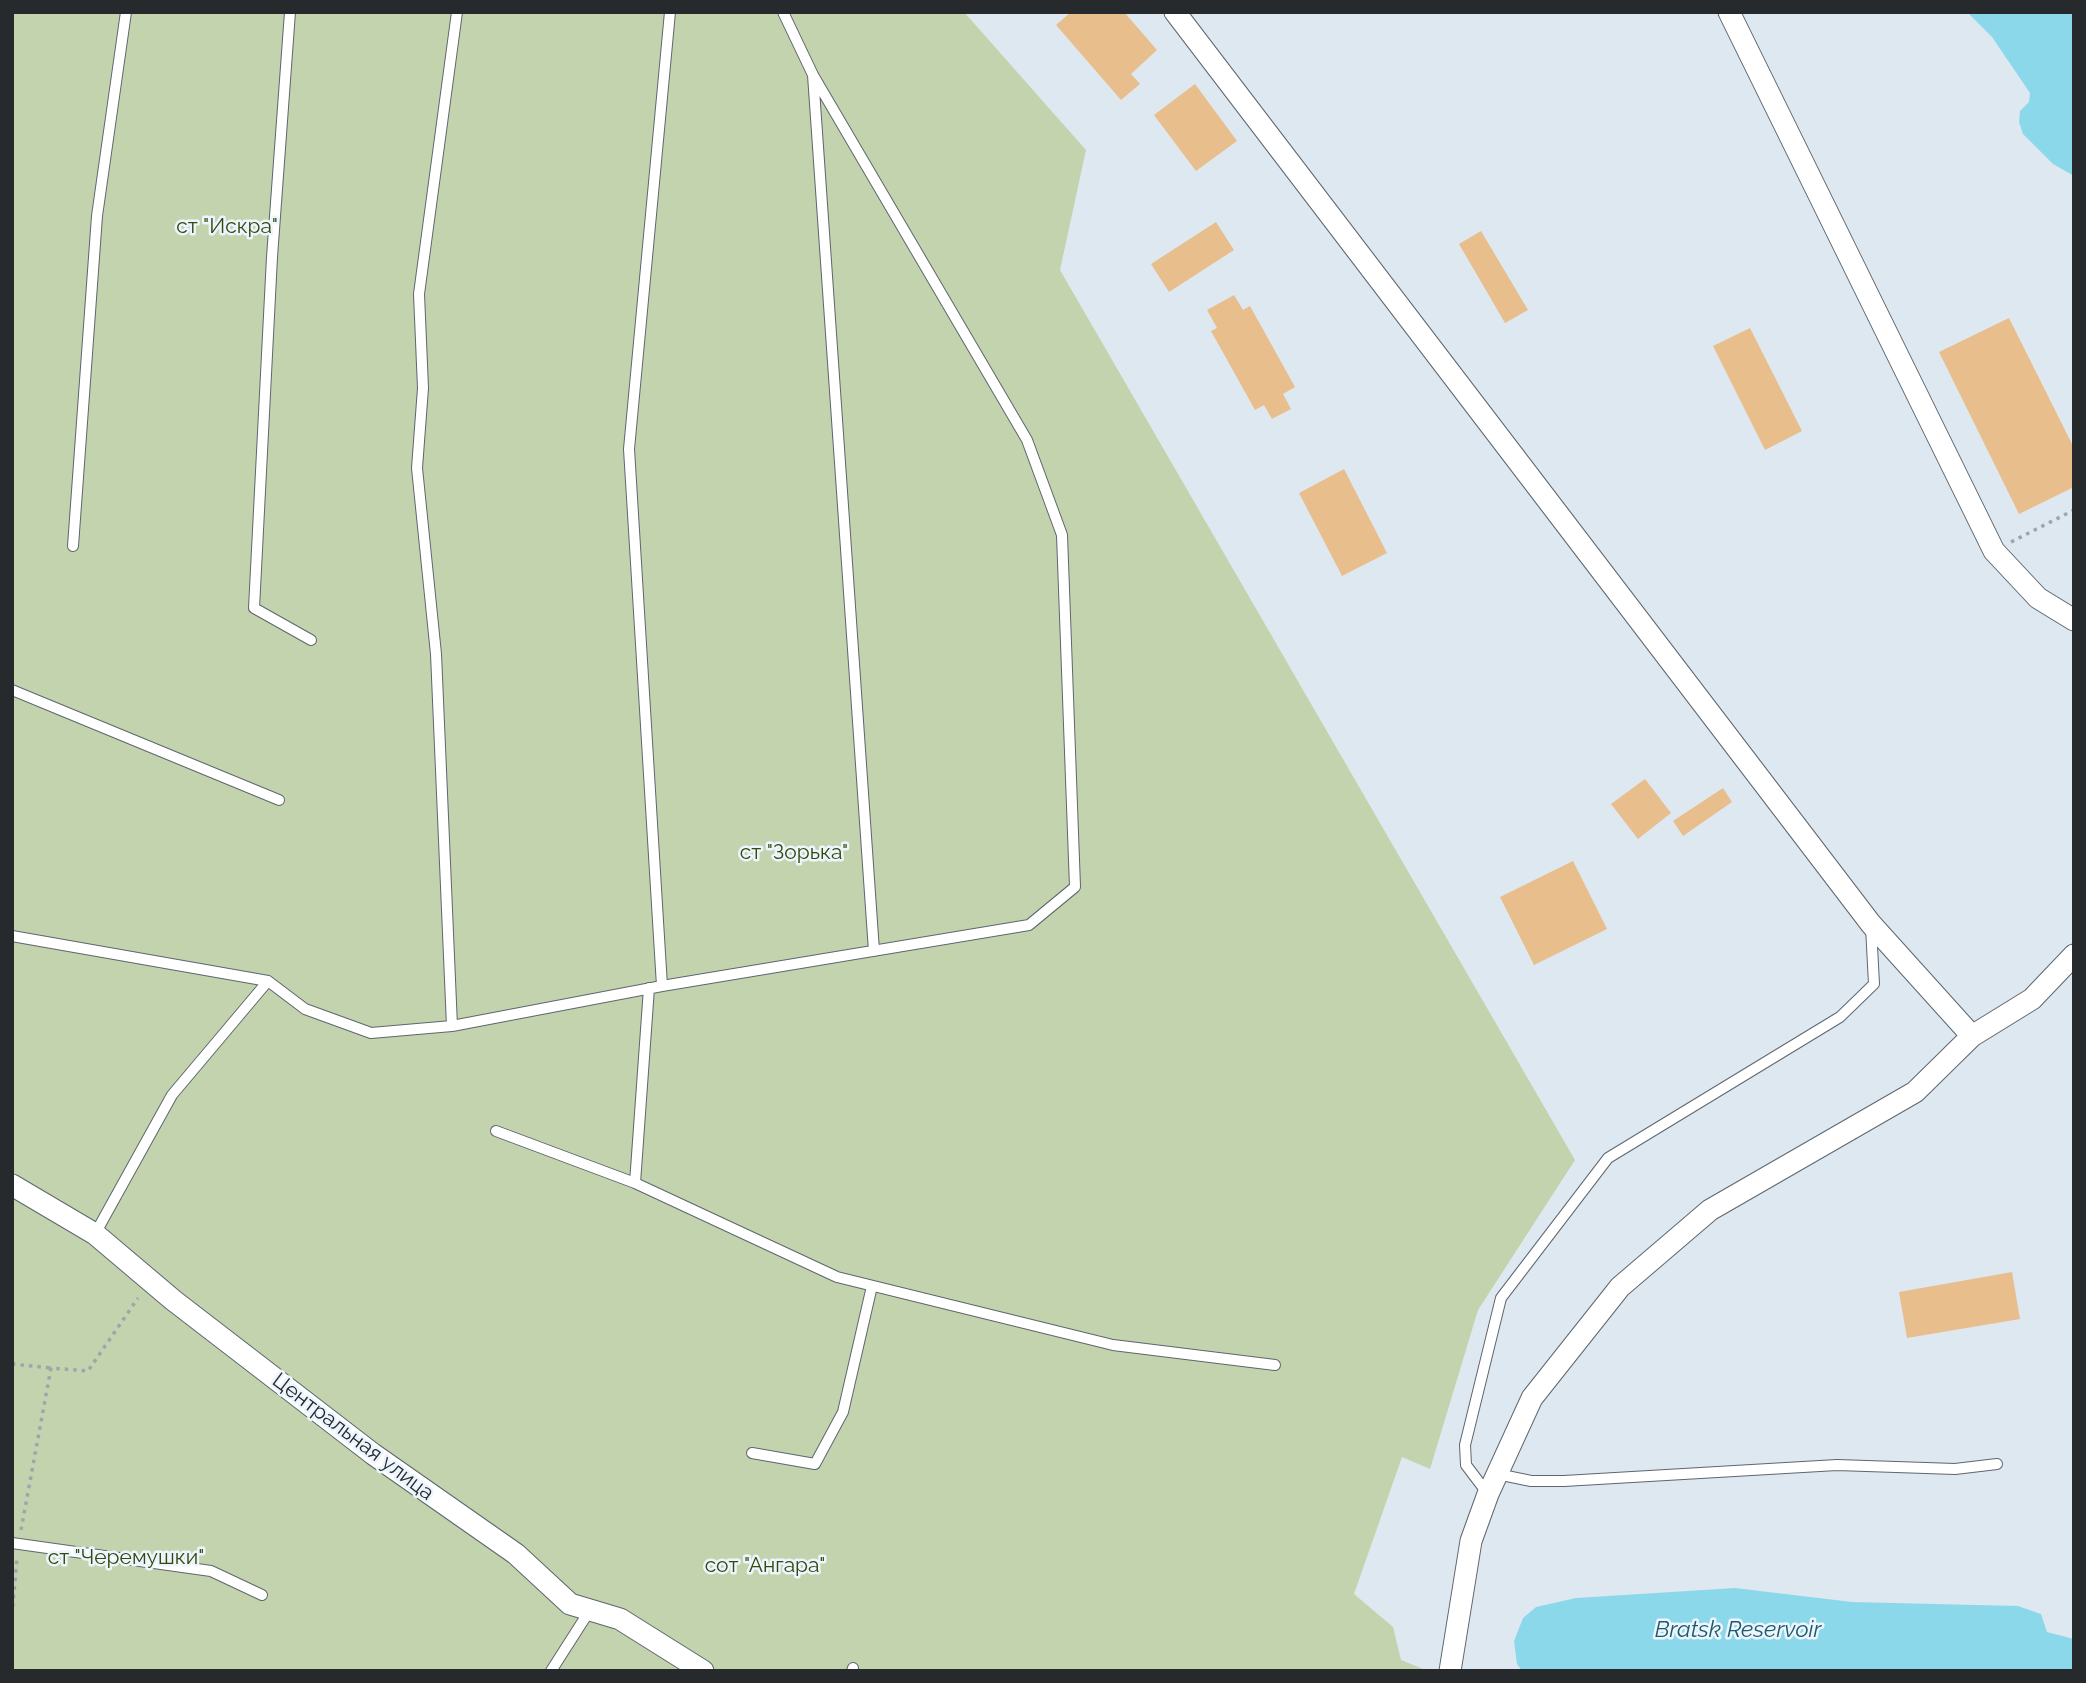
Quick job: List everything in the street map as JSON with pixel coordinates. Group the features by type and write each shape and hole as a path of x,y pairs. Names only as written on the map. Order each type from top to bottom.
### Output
{"street":[{"path":"1175,12 1871,924 1972,1036"},
{"path":"1728,12 1994,551 2038,598 2074,620"},
{"path":"1450,1671 1471,1541 1488,1494 1532,1398 1620,1287 1710,1210 1915,1092 1972,1036 2032,999 2074,955"},
{"name":"Центральная улица","path":"12,1185 95,1234 150,1281 373,1454 516,1555 569,1604 620,1619 703,1671"}],"lane":[{"path":"73,546 97,216 126,12"},
{"path":"290,12 272,257 254,608 311,640"},
{"path":"452,1026 436,654 417,468 423,388 419,294 457,12"},
{"path":"662,986 629,449 670,12"},
{"path":"12,936 268,981 305,1009 371,1033 452,1026 649,988 1029,925 1074,887 1062,535 1027,440 813,75 783,12"},
{"path":"813,75 874,951"},
{"path":"12,690 279,800"},
{"path":"1488,1494 1466,1465 1465,1446 1501,1298 1608,1158 1840,1017 1874,984 1871,924"},
{"path":"95,1234 172,1095 268,981"},
{"path":"635,1183 649,988"},
{"path":"496,1130 635,1183 837,1277 1113,1345 1275,1365"},
{"path":"752,1453 815,1464 843,1412 872,1286"},
{"path":"1497,1474 1531,1481 1564,1481 1837,1465 1955,1469 1997,1464"},
{"path":"15,1543 211,1572 262,1595"},
{"path":"551,1671 590,1610"}],"path":[{"path":"1994,551 2074,510"},
{"path":"12,1364 88,1371 150,1281"},
{"path":"12,1615 15,1543 51,1368"}],"green space":[{"name":"ст \"Зорька\"","path":"12,12 964,12 1086,150 1060,270 1575,1160 1478,1310 1430,1469 1402,1457 1354,1594 1393,1627 1401,1660 1428,1671 12,1671"}],"water":[{"path":"1967,12 2074,12 2074,176 2053,164 2023,134 2019,122 2020,111 2029,102 2030,93 1992,37"},
{"name":"Bratsk Reservoir","path":"1735,1588 1852,1602 2018,1606 2041,1614 2047,1632 2074,1639 2074,1671 1522,1671 1517,1664 1514,1641 1523,1618 1536,1607 1576,1598"}],"building":[{"path":"1071,12 1124,12 1157,50 1131,74 1140,84 1121,100 1056,25"},
{"path":"1195,84 1237,141 1196,171 1154,115"},
{"path":"1216,222 1234,250 1169,292 1151,264"},
{"path":"1481,231 1528,310 1505,323 1459,244"},
{"path":"1234,295 1243,310 1250,306 1295,387 1283,394 1291,409 1272,419 1264,405 1255,410 1211,331 1217,328 1207,310"},
{"path":"2009,318 2074,448 2074,487 2019,514 1939,352"},
{"path":"1750,328 1802,431 1765,450 1713,346"},
{"path":"1344,469 1387,553 1342,576 1299,493"},
{"path":"1645,779 1671,813 1638,839 1611,804"},
{"path":"1723,788 1732,802 1683,836 1673,821"},
{"path":"1573,861 1607,929 1534,965 1500,897"},
{"path":"2012,1272 2020,1319 1907,1338 1899,1292"}],"park label":[{"name":"ст \"Искра\"","path":"227,227"},
{"name":"ст \"Черемушки\"","path":"126,1558"},
{"name":"сот \"Ангара\"","path":"765,1566"}]}
